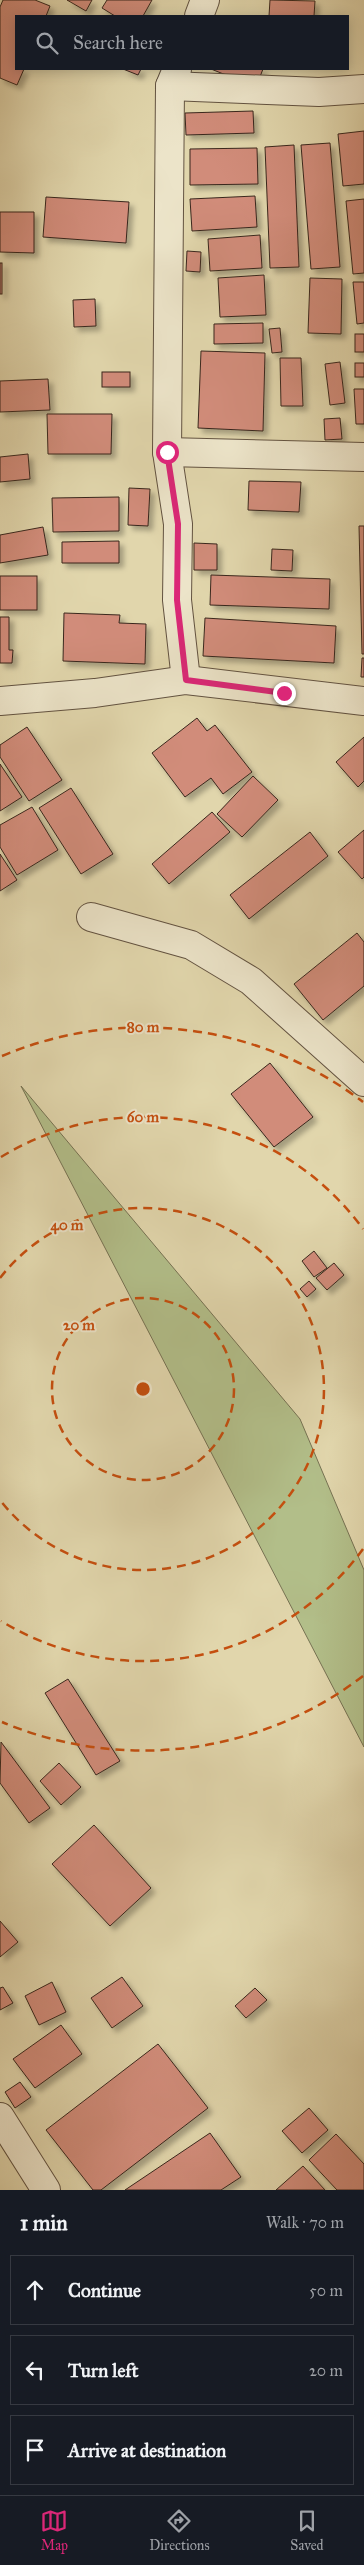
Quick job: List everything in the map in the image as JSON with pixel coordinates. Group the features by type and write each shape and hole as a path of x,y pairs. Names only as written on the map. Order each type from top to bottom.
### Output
{"street":[{"path":"199,15 206,0"},
{"path":"186,680 177,600 178,524 167,452 174,78 319,92 364,89"},
{"path":"167,452 364,457"},
{"path":"0,701 95,693 186,680 364,701"},
{"path":"91,917 192,945 251,981 364,1082"},
{"path":"0,2117 46,2190"}],"green space":[{"path":"21,1086 300,1419 364,1570 364,1747"}],"building":[{"path":"3,0 35,0 50,6 46,15 15,15 15,70 24,70 17,85 0,78 0,7"},
{"path":"67,0 92,0 86,11"},
{"path":"107,0 152,0 144,15 113,15 102,8"},
{"path":"270,0 315,1 314,15 269,15"},
{"path":"126,70 140,70 138,75"},
{"path":"214,70 263,70 256,87"},
{"path":"253,111 254,133 186,135 185,113"},
{"path":"364,131 364,184 343,186 338,134"},
{"path":"330,143 340,267 311,269 301,145"},
{"path":"294,145 299,267 270,268 265,147"},
{"path":"257,148 258,184 190,185 190,149"},
{"path":"255,196 257,227 192,231 190,199"},
{"path":"46,197 129,202 126,243 43,237"},
{"path":"364,199 364,273 353,274 346,201"},
{"path":"0,212 34,212 34,253 0,252"},
{"path":"260,235 262,268 210,271 208,239"},
{"path":"187,251 201,252 200,272 186,271"},
{"path":"0,263 2,263 2,294 0,294"},
{"path":"264,275 266,315 220,317 218,278"},
{"path":"310,278 342,279 341,334 308,333"},
{"path":"353,282 364,282 364,323 357,324"},
{"path":"95,299 96,326 74,327 73,300"},
{"path":"263,323 263,343 214,344 214,324"},
{"path":"280,328 282,352 272,353 269,329"},
{"path":"355,334 364,334 364,352 355,352"},
{"path":"201,351 265,353 263,431 198,428"},
{"path":"280,358 301,358 303,406 281,406"},
{"path":"340,362 345,403 330,405 325,364"},
{"path":"355,363 364,363 364,377 355,377"},
{"path":"102,372 130,372 130,387 102,387"},
{"path":"48,379 50,410 0,412 0,381"},
{"path":"354,389 364,389 364,424 356,424"},
{"path":"47,414 112,414 111,454 48,454"},
{"path":"340,418 342,439 325,440 324,419"},
{"path":"28,454 30,479 0,482 0,457"},
{"path":"249,481 301,482 299,512 248,510"},
{"path":"129,488 150,489 148,526 128,525"},
{"path":"119,497 119,531 53,532 52,498"},
{"path":"359,526 364,526 364,654 362,654"},
{"path":"43,527 48,555 0,563 0,535"},
{"path":"119,541 119,563 62,563 62,542"},
{"path":"194,543 217,544 217,570 194,570"},
{"path":"272,549 293,550 292,571 271,570"},
{"path":"211,575 330,579 329,609 210,605"},
{"path":"0,576 37,576 37,610 0,610"},
{"path":"64,613 120,615 119,623 146,624 145,664 63,661"},
{"path":"0,617 9,617 9,650 13,650 12,663 0,663"},
{"path":"205,618 336,626 334,663 203,656"},
{"path":"362,658 364,658 364,677 361,677"},
{"path":"197,718 207,731 215,725 252,772 223,794 211,778 185,797 152,753"},
{"path":"27,727 62,780 29,801 0,757 0,745"},
{"path":"364,737 364,781 358,787 336,762"},
{"path":"0,764 22,797 0,811"},
{"path":"253,776 278,800 242,837 217,814"},
{"path":"71,788 113,854 81,874 39,808"},
{"path":"32,807 58,850 17,875 0,847 0,825"},
{"path":"212,812 230,832 169,884 152,864"},
{"path":"364,830 364,877 362,879 338,852"},
{"path":"310,832 328,856 249,919 230,895"},
{"path":"0,854 17,880 0,891"},
{"path":"357,933 364,942 364,986 323,1020 294,984"},
{"path":"270,1063 313,1117 274,1147 231,1094"},
{"path":"314,1251 327,1268 314,1277 302,1261"},
{"path":"334,1263 344,1275 327,1290 316,1278"},
{"path":"309,1281 316,1289 307,1297 300,1289"},
{"path":"68,1679 120,1761 96,1775 45,1693"},
{"path":"1,1742 50,1808 29,1823 0,1783"},
{"path":"59,1763 81,1787 61,1805 40,1781"},
{"path":"94,1825 151,1888 110,1926 52,1864"},
{"path":"0,1921 18,1942 0,1957"},
{"path":"122,1977 143,2006 112,2028 91,1998"},
{"path":"52,1982 66,2012 39,2025 25,1996"},
{"path":"3,1987 13,2003 0,2010 0,1988"},
{"path":"255,1988 267,2000 246,2018 235,2006"},
{"path":"61,2025 82,2054 35,2088 13,2059"},
{"path":"158,2044 208,2108 101,2190 93,2190 46,2130"},
{"path":"20,2082 31,2097 15,2108 5,2092"},
{"path":"309,2108 328,2130 302,2153 282,2131"},
{"path":"210,2133 241,2177 221,2190 125,2190"},
{"path":"336,2134 364,2164 364,2190 337,2190 309,2160"},
{"path":"303,2166 325,2190 276,2190"}],"route":[{"path":"167,452 178,524 177,600 186,680 284,693"}]}
